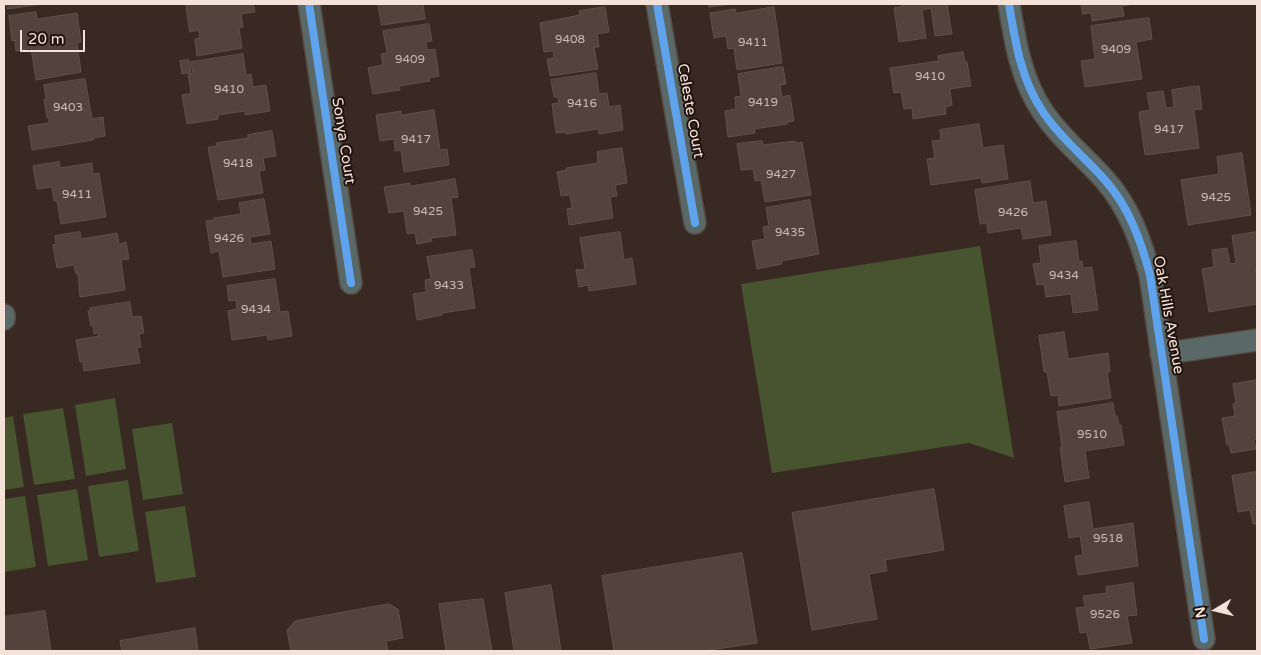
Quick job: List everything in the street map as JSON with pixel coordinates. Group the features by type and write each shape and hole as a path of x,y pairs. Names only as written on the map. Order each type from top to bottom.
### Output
{"street":[{"name":"Sonya Court","path":"309,4 351,283"},
{"name":"Celeste Court","path":"657,4 695,223"},
{"name":"Oak Hills Avenue","path":"1009,4 1018,56 1026,80 1042,111 1062,138 1105,180 1125,208 1141,242 1150,275 1204,639"},
{"path":"1161,354 1257,340"}],"green space":[{"path":"980,246 1014,458 969,443 772,473 741,284"},
{"path":"115,398 126,469 86,476 75,405"},
{"path":"63,408 75,479 34,485 23,414"},
{"path":"13,416 24,487 4,490 4,418"},
{"path":"172,423 183,494 143,500 132,429"},
{"path":"128,480 139,551 99,557 88,486"},
{"path":"77,489 88,560 48,566 37,495"},
{"path":"25,496 36,567 4,572 4,499"},
{"path":"185,506 196,577 156,583 145,512"}],"building":[{"path":"7,4 42,4 8,9"},
{"path":"186,4 253,4 255,12 241,14 243,27 239,28 242,48 197,56 195,39 200,38 199,30 190,32"},
{"path":"378,4 423,4 425,19 382,25"},
{"path":"709,4 732,4 709,7"},
{"path":"902,4 947,4 952,34 935,36 931,8 922,10 926,38 899,42 894,8 903,6"},
{"path":"1081,4 1133,4 1122,6 1124,16 1092,21 1091,13 1083,14"},
{"path":"605,7 609,32 597,34 599,47 594,47 598,69 550,76 547,59 554,58 553,51 544,52 540,23 580,15 579,11"},
{"path":"774,7 782,63 737,70 734,48 728,49 726,36 714,38 710,13 735,9 736,13"},
{"path":"36,12 37,19 77,13 81,42 77,43 81,72 36,80 31,48 16,51 15,40 12,41 9,16"},
{"path":"1149,18 1152,39 1136,42 1142,79 1085,87 1081,61 1095,59 1091,26"},
{"path":"429,24 432,41 426,42 427,50 435,49 439,76 429,78 430,81 399,86 400,90 373,94 368,68 383,65 381,54 387,53 383,31"},
{"path":"963,52 965,62 967,62 971,86 950,89 952,105 945,107 946,114 913,119 912,108 904,109 901,92 894,93 890,68 939,61 938,56"},
{"path":"243,54 246,75 251,74 253,87 266,85 270,111 245,115 245,111 218,115 218,119 187,124 182,95 191,93 188,74 193,73 191,62"},
{"path":"189,60 191,72 182,74 180,61"},
{"path":"783,67 786,84 780,85 782,97 790,95 794,121 787,122 787,124 754,129 755,133 728,137 725,111 736,109 735,97 741,96 738,74"},
{"path":"596,73 599,94 607,93 609,107 620,105 623,130 599,134 598,129 566,134 566,132 556,133 552,104 559,103 558,97 554,97 551,80"},
{"path":"85,79 92,119 103,117 105,136 93,138 93,140 32,150 28,126 49,123 44,99 46,99 44,85"},
{"path":"1199,86 1202,109 1194,110 1199,148 1145,155 1139,112 1150,110 1147,93 1163,91 1166,108 1174,107 1172,90"},
{"path":"434,110 440,150 447,149 449,165 404,172 401,150 395,151 394,139 380,141 376,115 401,111 401,115"},
{"path":"979,124 983,148 1003,145 1008,179 982,183 981,178 931,185 927,159 935,158 932,141 941,140 940,130"},
{"path":"272,131 276,156 263,158 265,170 259,171 263,193 218,200 208,147 217,146 216,143 248,138 248,135"},
{"path":"762,141 763,145 795,141 796,143 802,142 811,195 765,202 761,180 755,181 753,169 741,170 737,144"},
{"path":"622,148 627,183 615,185 617,196 610,197 613,218 569,225 567,209 572,208 570,195 561,196 557,172 566,170 566,168 598,163 597,152"},
{"path":"1242,153 1251,215 1188,225 1181,180 1219,174 1217,157"},
{"path":"59,162 60,168 92,163 93,174 99,173 106,217 61,224 57,201 54,201 52,187 37,189 33,166"},
{"path":"455,179 458,197 451,198 456,235 431,238 432,241 417,244 415,233 407,234 404,211 389,213 384,187 410,183 410,186"},
{"path":"1030,181 1033,203 1046,201 1051,235 1023,239 1021,228 988,233 987,223 980,224 975,190"},
{"path":"264,199 270,234 250,237 251,244 271,241 275,269 223,277 219,251 211,253 206,221 241,214 239,203"},
{"path":"810,200 819,254 781,261 782,264 757,269 752,241 765,239 763,227 769,226 766,208"},
{"path":"80,232 81,239 117,233 119,244 126,242 129,259 121,260 125,290 80,297 78,274 76,274 74,265 57,268 53,245 56,244 55,236"},
{"path":"620,232 624,260 632,258 636,284 589,291 588,285 579,287 576,270 585,269 580,238"},
{"path":"1257,232 1257,304 1209,312 1202,269 1214,267 1212,250 1227,248 1230,264 1236,263 1232,236"},
{"path":"1076,241 1079,262 1082,261 1083,268 1092,267 1098,310 1073,313 1071,294 1046,297 1044,284 1037,285 1033,264 1041,263 1039,246"},
{"path":"472,250 475,267 469,268 475,308 442,313 442,315 417,320 413,294 426,292 425,280 431,279 427,257"},
{"path":"275,279 280,312 288,311 292,336 268,340 267,335 232,340 228,311 237,309 236,300 229,301 227,286"},
{"path":"130,302 132,317 141,316 144,333 139,334 141,347 137,347 140,363 84,371 83,362 80,362 76,340 99,336 98,333 94,334 93,326 91,326 88,311 90,311 90,308"},
{"path":"1064,332 1068,359 1108,353 1110,372 1107,372 1111,398 1059,406 1058,395 1051,396 1047,372 1044,372 1039,336"},
{"path":"1257,380 1257,439 1254,440 1256,449 1231,453 1229,444 1227,445 1222,418 1235,416 1233,404 1236,403 1233,384"},
{"path":"1113,403 1115,416 1117,416 1119,425 1121,425 1124,445 1085,451 1089,478 1065,482 1057,412"},
{"path":"1256,472 1257,524 1253,524 1250,510 1238,512 1232,476"},
{"path":"934,489 944,550 885,560 887,571 869,574 877,619 812,630 792,513"},
{"path":"1089,502 1093,529 1133,523 1138,566 1078,575 1075,556 1083,555 1080,536 1069,538 1064,506"},
{"path":"742,553 757,643 703,651 614,651 602,576"},
{"path":"1133,583 1137,615 1127,616 1132,643 1090,649 1087,632 1080,633 1076,608 1085,607 1083,596 1107,593 1106,587"},
{"path":"551,585 561,651 514,651 505,593"},
{"path":"483,599 492,651 446,651 439,604"},
{"path":"389,604 398,609 403,638 386,641 388,651 291,651 287,630 295,621"},
{"path":"45,611 51,651 4,651 4,617"},
{"path":"195,628 198,651 122,651 120,641"}],"cycle path":[{"path":"309,4 351,283"},
{"path":"657,4 695,223"},
{"path":"1009,4 1020,60 1035,100 1057,131 1097,171 1121,201 1138,237 1150,275 1204,639"}]}
